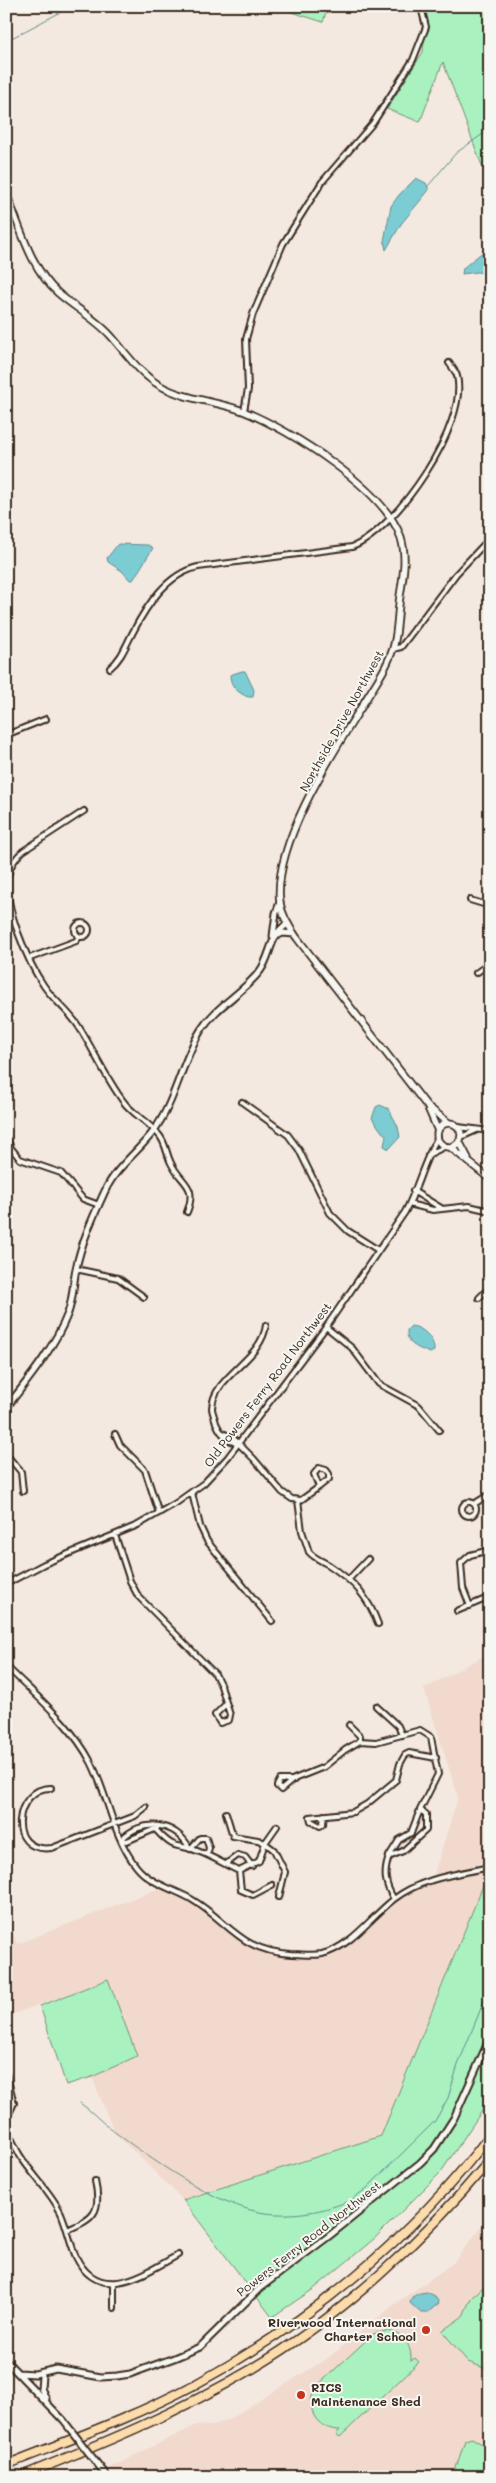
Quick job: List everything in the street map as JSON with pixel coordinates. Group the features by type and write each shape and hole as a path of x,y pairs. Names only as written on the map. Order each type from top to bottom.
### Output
{"highway":[{"path":"6,2464 15,2462 162,2400 202,2380 278,2334 336,2291 396,2239 447,2187 490,2135"},
{"path":"19,2477 154,2422 232,2381 277,2353 334,2311 400,2256 439,2218 490,2160"}],"main road":[{"name":"Northside Drive Northwest","path":"6,193 28,248 50,285 110,335 151,380 182,395 244,411 273,425 320,454 362,488 390,516 402,539 404,556 393,649 385,667 344,735 303,812 284,860 280,881 280,902 294,934 427,1106 450,1123"},
{"name":"Northside Drive Northwest","path":"427,1106 438,1134"},
{"path":"474,1166 460,1139 458,1127 450,1123 443,1125 438,1134 440,1142 490,1179"},
{"path":"448,1147 460,1139"}],"street":[{"path":"244,411 248,390 246,339 253,314 283,244 322,182 373,123 414,60 426,27 421,6"},
{"path":"110,668 118,661 147,610 167,583 181,572 198,567 352,547 365,540 390,516 423,478 445,439 458,393 456,374 450,363"},
{"path":"393,649 403,645 456,574 490,538"},
{"path":"6,735 46,719"},
{"path":"84,811 23,851 10,869 7,882 11,908 18,932 44,986 77,1024 123,1101 134,1114 154,1130 164,1143 172,1166 189,1187 191,1199 187,1212"},
{"path":"470,900 490,906"},
{"path":"7,1405 64,1322 72,1301 76,1269 99,1204 116,1173 154,1130 174,1096 201,1030 212,1015 260,970 268,957 276,913 280,902"},
{"path":"273,937 279,929 288,924"},
{"path":"273,937 283,933 294,934"},
{"path":"30,958 76,941 79,937"},
{"path":"476,973 490,964"},
{"path":"242,1102 288,1135 299,1150 330,1213 348,1231 378,1250"},
{"path":"458,1127 490,1131"},
{"path":"460,1139 467,1133 482,1130"},
{"name":"Old Powers Ferry Road Northwest","path":"6,1584 44,1564 115,1535 159,1514 192,1493 217,1470 326,1327 409,1204 426,1156 438,1134"},
{"path":"6,1137 11,1148 20,1159 61,1173 84,1198 99,1204"},
{"path":"426,1156 448,1147"},
{"path":"414,1191 441,1208"},
{"path":"409,1204 424,1209 474,1206 490,1210"},
{"path":"76,1269 118,1278 144,1297"},
{"path":"479,1298 490,1287"},
{"path":"266,1325 265,1336 255,1351 215,1393 212,1409 221,1432 254,1459 282,1492 298,1500 305,1498 319,1487 329,1479 329,1474 324,1468 319,1468 314,1474 319,1487"},
{"path":"326,1327 352,1348 379,1384 418,1406 439,1430"},
{"path":"115,1434 120,1445 145,1470 159,1514"},
{"path":"6,1454 21,1472 24,1491"},
{"path":"192,1493 200,1526 206,1541 272,1621"},
{"path":"474,1504 490,1494"},
{"path":"298,1500 302,1530 309,1552 349,1579 368,1600 378,1624"},
{"path":"115,1535 130,1581 138,1596 215,1674 224,1694 225,1705 230,1715 229,1720 220,1723 215,1715 225,1705"},
{"path":"470,1606 463,1588 462,1563 470,1556 490,1550"},
{"path":"349,1579 368,1559"},
{"path":"456,1611 483,1600"},
{"path":"6,1666 60,1719 79,1743 91,1764 121,1840 133,1862 144,1875 157,1884 192,1900 242,1939 266,1950 311,1955 332,1950 347,1941 394,1899 408,1890 436,1879 490,1867"},
{"path":"376,1706 398,1726 402,1735"},
{"path":"349,1725 360,1736 360,1742"},
{"path":"294,1780 324,1766 345,1750 360,1742 376,1742 420,1730 431,1737 438,1774 411,1833 399,1840 389,1856 384,1870 387,1889 394,1899"},
{"path":"324,1815 323,1824 320,1826 311,1821 310,1817 324,1815 354,1812 367,1804 396,1780 400,1764 405,1755 410,1753 436,1758"},
{"path":"51,1788 37,1792 24,1806 20,1814 21,1831 33,1845 42,1848 52,1848 115,1824 135,1816 146,1807"},
{"path":"389,1856 402,1850 426,1830 426,1814 420,1810"},
{"path":"226,1813 233,1836 258,1840 274,1850 285,1872 279,1897"},
{"path":"121,1840 127,1834 142,1827 160,1824 177,1834 190,1849"},
{"path":"121,1840 127,1841 156,1830 160,1824"},
{"path":"156,1830 168,1843 207,1855 239,1871 252,1866 258,1861 265,1843 277,1826"},
{"path":"190,1849 200,1838 206,1838 209,1848 207,1855"},
{"path":"226,1864 238,1855 246,1857 252,1866"},
{"path":"239,1871 241,1890 244,1893 253,1895 272,1885"},
{"name":"Powers Ferry Road Northwest","path":"18,2372 31,2375 50,2370 63,2370 100,2377 117,2376 130,2374 200,2347 260,2288 329,2236 420,2163 434,2149 454,2118 490,2038"},
{"path":"6,2073 14,2103 6,2120"},
{"path":"6,2130 20,2156 55,2202 75,2255 84,2268 98,2278 114,2283 135,2279 178,2254"},
{"path":"67,2230 86,2222 94,2213 98,2199 95,2181"},
{"path":"114,2283 114,2308"},
{"path":"6,2361 63,2420 108,2477"},
{"path":"31,2386 50,2370"},
{"path":"42,2376 41,2388 50,2406"}],"shaded area":[{"path":"490,1652 490,1868 381,2136 183,2200 114,2132 92,2077 137,2056 108,1979 6,2017 6,1911 17,1944 167,1885 190,1893 223,1928 290,1958 346,1948 394,1900 433,1877 458,1797 424,1689"},
{"name":"Riverwood International Charter School","path":"481,2227 490,2233 490,2477 116,2477 109,2468 196,2425 213,2426 229,2419 329,2357 396,2303 453,2263"}],"green space":[{"path":"273,6 328,6 323,22"},
{"path":"421,6 490,6 490,187 443,62 420,122 387,109 423,52 426,17"},
{"path":"490,1868 490,2099 441,2172 375,2238 315,2288 272,2317 183,2200 381,2136"},
{"path":"108,1979 137,2056 92,2077 66,2085 40,2006"},
{"path":"490,2281 490,2369 487,2369 468,2362 442,2331 463,2316 471,2298"},
{"path":"386,2331 402,2337 410,2350 411,2361 415,2358 419,2362 340,2437 336,2434 340,2430 324,2426 314,2415 311,2408 313,2393 318,2385 373,2334"},
{"path":"472,2438 490,2449 490,2477 453,2477 465,2440"}],"water":[{"path":"416,178 426,183 429,190 401,224 386,250 384,241 391,206"},
{"path":"490,246 490,274 477,272 462,274 463,268"},
{"path":"118,544 148,545 153,548 133,580 130,580 122,571 108,562 107,558"},
{"path":"245,671 254,690 253,697 248,697 241,693 231,683 230,675"},
{"path":"380,1105 389,1109 398,1127 400,1137 389,1149 384,1146 386,1135 372,1118 376,1107"},
{"path":"411,1326 427,1334 433,1342 434,1351 430,1353 411,1343 408,1339 407,1330"},
{"path":"427,2292 435,2296 439,2303 427,2313 421,2313 410,2303 412,2297"}],"waterway":[{"path":"6,41 72,6"},
{"path":"428,186 456,153 490,129"},
{"path":"351,2200 367,2188 435,2121 448,2098 458,2065 490,1986"},
{"path":"80,2103 112,2130 163,2166 202,2189 241,2207 259,2212 292,2214 325,2209 346,2202"}],"place":[{"name":"Riverwood International Charter School","path":"426,2330"},
{"name":"RICS Maintenance Shed","path":"301,2395"}]}
